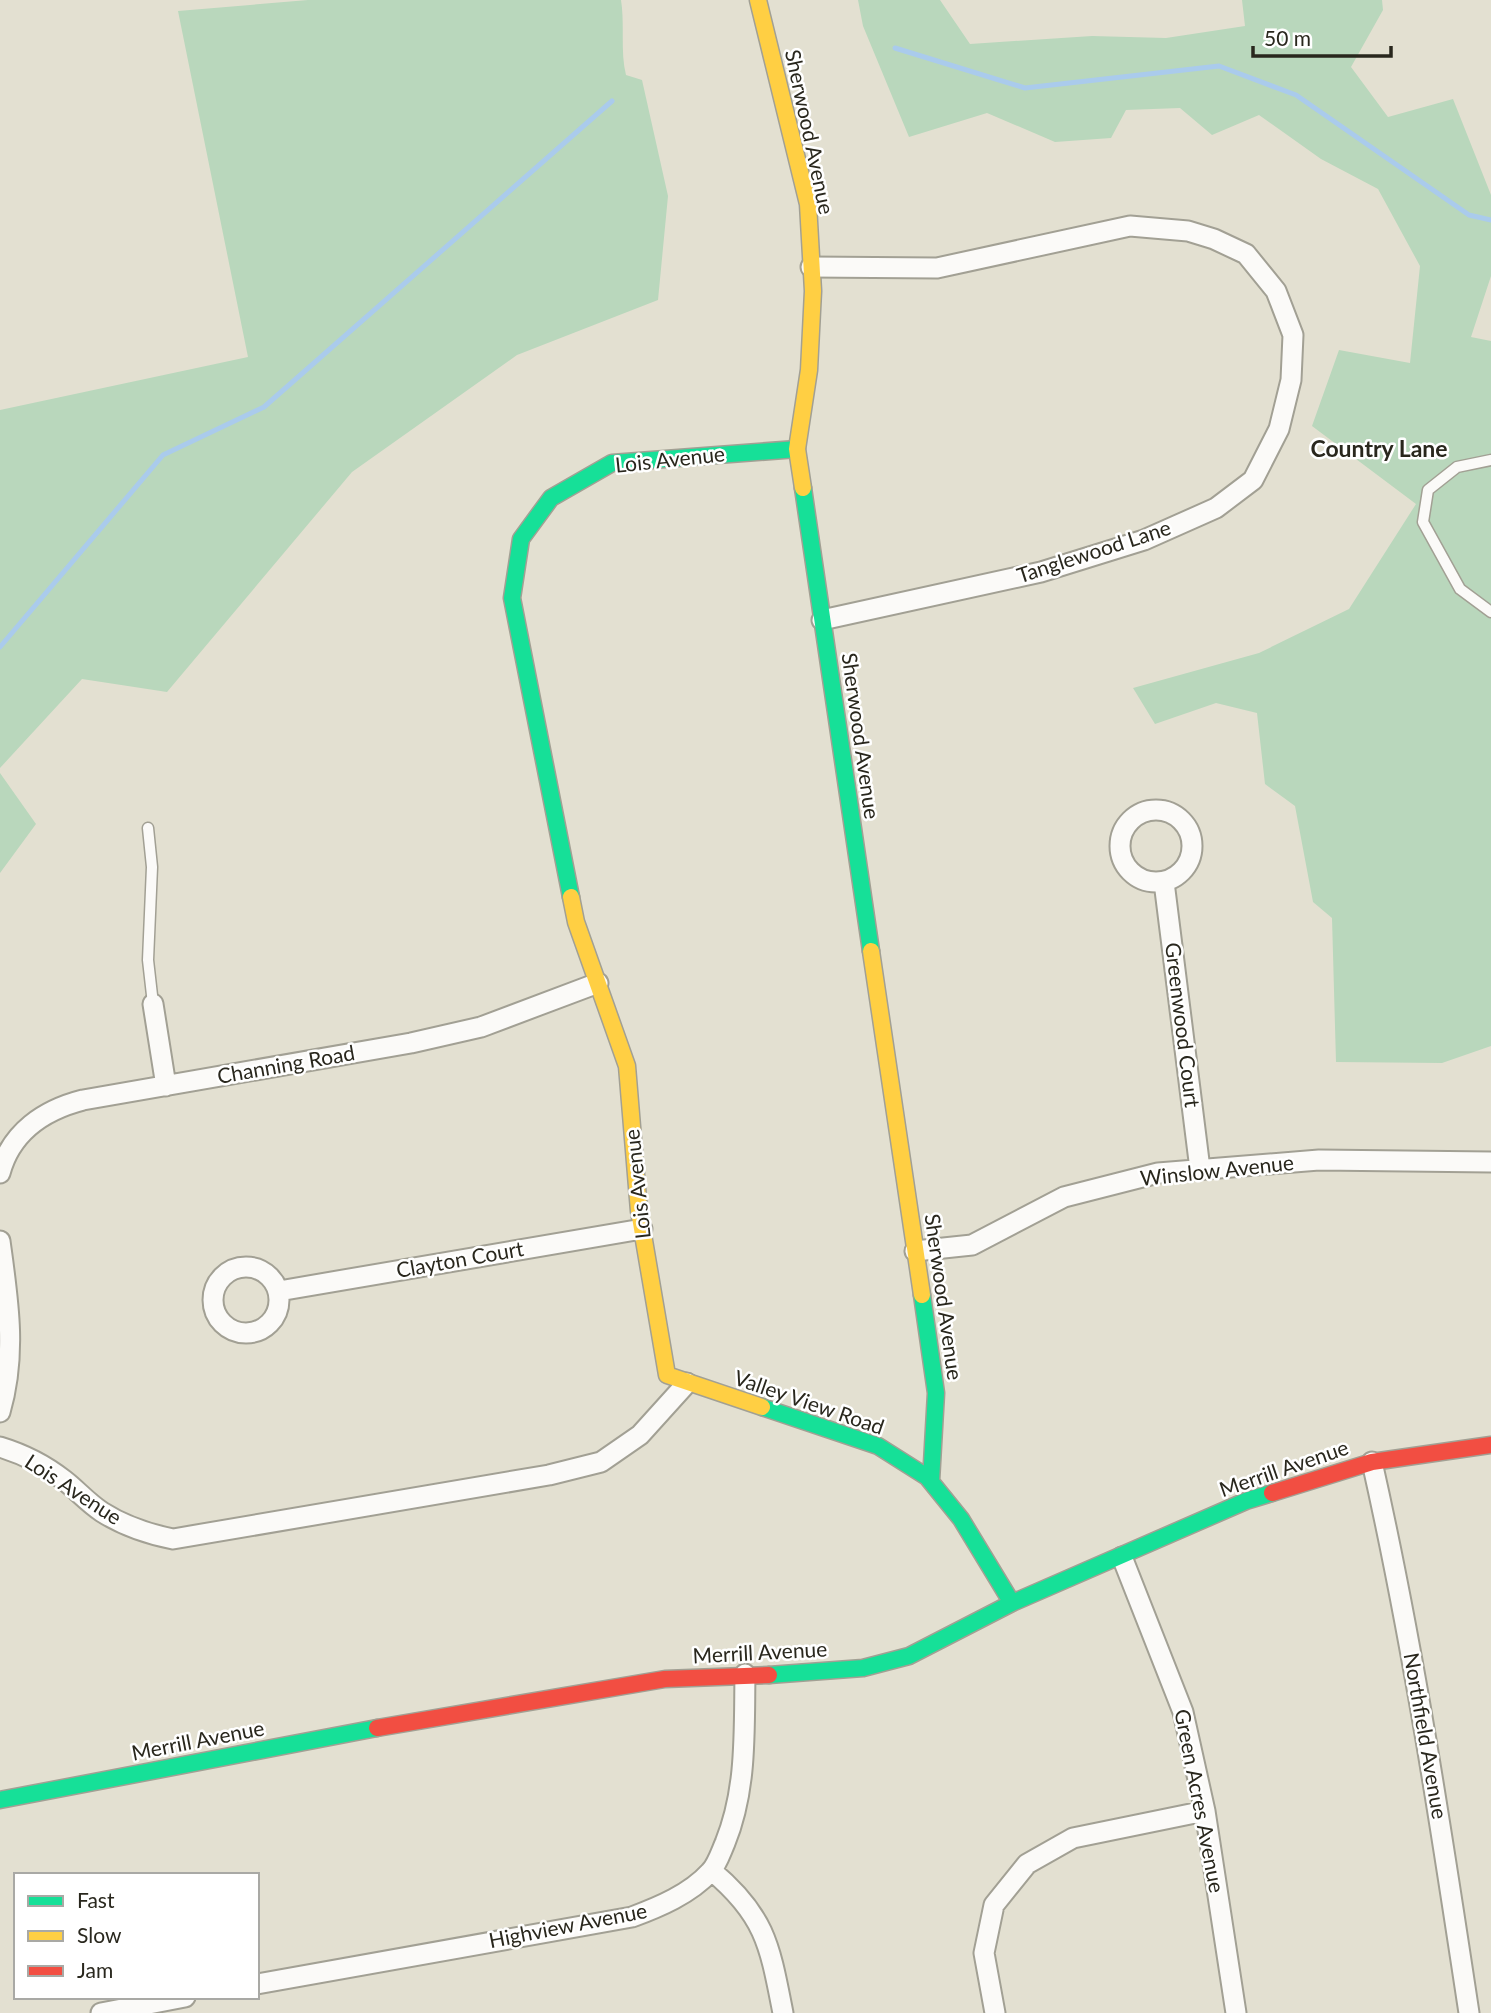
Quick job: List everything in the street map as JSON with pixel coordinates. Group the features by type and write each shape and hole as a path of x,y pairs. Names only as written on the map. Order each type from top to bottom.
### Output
{"street":[{"name":"Sherwood Avenue","path":"758,0 808,204 813,291 809,370 797,449 936,1393 931,1481"},
{"name":"Tanglewood Lane","path":"811,267 937,268 1130,226 1188,231 1214,239 1246,254 1276,291 1293,335 1291,380 1279,429 1253,480 1216,508 1144,540 1041,572 822,620"},
{"name":"Lois Avenue","path":"0,1447 49,1469 85,1500 118,1521 173,1539 549,1475 601,1462 640,1435 687,1383 667,1375 642,1229 627,1066 576,922 512,598 521,538 551,498 612,463 797,449"},
{"name":"Greenwood Court","path":"1164,881 1200,1169"},
{"name":"Channing Road","path":"0,1173 12,1146 26,1129 43,1115 62,1105 411,1043 481,1027 598,983"},
{"path":"153,1003 166,1086"},
{"name":"Winslow Avenue","path":"915,1251 972,1245 1064,1197 1158,1173 1319,1160 1491,1162"},
{"name":"Clayton Court","path":"279,1291 642,1229"},
{"path":"0,1241 11,1323 7,1389 0,1412"},
{"name":"Valley View Road","path":"687,1383 878,1446 931,1481 961,1519 1012,1604"},
{"name":"Merrill Avenue","path":"0,1800 421,1720 665,1679 745,1674 779,1675 863,1668 909,1656 1012,1604 1246,1501 1372,1462 1491,1445"},
{"name":"Northfield Avenue","path":"1372,1462 1395,1564 1469,2013"},
{"name":"Green Acres Avenue","path":"1122,1557 1183,1712 1205,1811 1236,2013"},
{"name":"Highview Avenue","path":"259,1984 632,1917 661,1906 693,1887 712,1871 732,1825 741,1788 745,1674"},
{"path":"995,2013 984,1953 994,1905 1027,1864 1073,1838 1205,1811"},
{"path":"712,1871 729,1885 754,1914 771,1951 782,2013"},
{"path":"101,2013 174,1999"}],"lane":[{"path":"1491,460 1457,467 1428,490 1423,522 1460,589 1491,612"},
{"path":"148,828 152,867 148,960 153,1003"}],"green space":[{"path":"308,0 621,0 626,75 642,80 668,196 658,300 517,355 352,472 167,692 82,679 0,768 0,410 248,357 178,11"},
{"path":"858,0 940,0 970,44 1092,36 1166,38 1245,26 1242,0 1382,0 1383,10 1351,67 1388,117 1453,99 1491,195 1491,276 1471,337 1491,341 1491,1046 1442,1063 1336,1062 1332,918 1313,902 1295,806 1265,784 1257,713 1216,703 1155,724 1133,688 1259,653 1349,609 1416,504 1312,426 1339,350 1410,363 1420,266 1378,189 1321,159 1259,115 1212,135 1180,108 1126,110 1111,138 1055,142 987,113 909,137 863,26"},
{"path":"0,773 36,824 0,873"}],"waterway":[{"path":"895,48 1025,88 1219,66 1296,95 1469,215 1491,220"},
{"path":"0,647 163,455 264,407 612,101"}],"traffic: fast":[{"path":"571,897 512,598 521,539 551,498 612,463 797,449"},
{"path":"803,488 871,951"},
{"path":"922,1295 936,1393 931,1481"},
{"path":"762,1407 878,1446 927,1477 961,1519 1012,1603"},
{"path":"769,1675 863,1668 909,1656 1012,1603 1246,1501 1272,1493"},
{"path":"0,1800 377,1728"}],"traffic: slow":[{"path":"758,0 808,204 813,291 809,370 797,449 803,488"},
{"path":"571,897 576,922 627,1066 639,1211 667,1375 762,1407"},
{"path":"871,951 922,1295"}],"traffic: jam":[{"path":"1272,1493 1372,1462 1491,1445"},
{"path":"377,1728 665,1679 769,1675"}],"district":[{"name":"Country Lane","path":"1379,449"}]}
